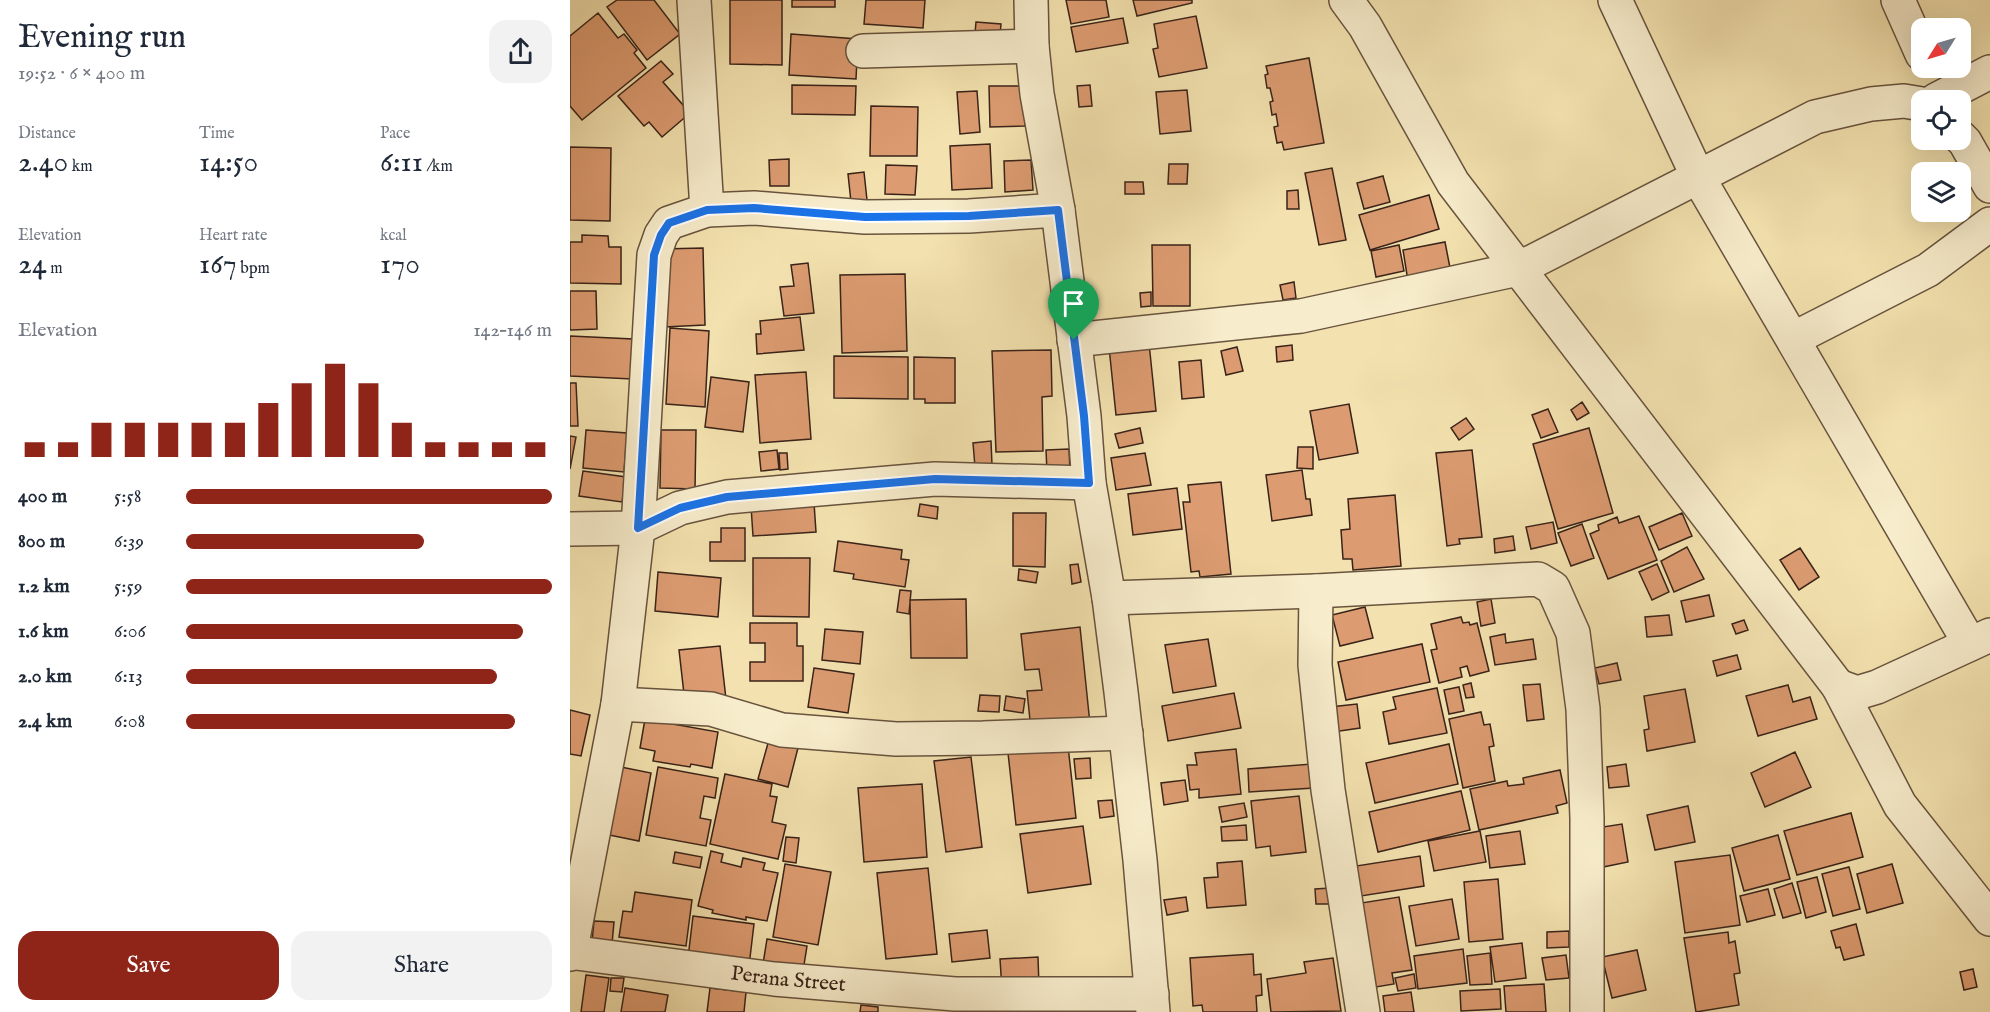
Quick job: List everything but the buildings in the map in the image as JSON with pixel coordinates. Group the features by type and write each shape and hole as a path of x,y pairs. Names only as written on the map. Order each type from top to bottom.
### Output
{"street":[{"path":"694,0 707,210"},
{"path":"1031,0 1032,46 1037,94 1058,210 1084,416 1089,483 1109,598 1126,733 1153,1003"},
{"path":"1346,0 1365,26 1453,183 1838,686 1900,805 1990,919"},
{"path":"1616,0 1698,177 1793,339 1980,640 1878,687 1857,693 1838,686"},
{"path":"1898,0 1911,29"},
{"path":"863,51 1032,46"},
{"path":"1955,90 1990,72"},
{"path":"1074,340 1301,316 1518,268 1815,117 1871,104 1904,100 1911,102"},
{"path":"1970,150 1990,186"},
{"path":"570,953 618,704 638,528 654,255 661,235 669,223 707,210 754,208 865,217 969,216 1058,210"},
{"path":"1793,339 1928,270 1990,224"},
{"path":"570,529 638,528 680,508 727,497 935,479 1089,483"},
{"path":"1109,598 1316,591 1538,579 1553,588 1573,633 1583,709 1588,937 1587,1012"},
{"path":"1316,591 1315,665 1328,790 1363,1012"},
{"path":"618,704 711,710 782,730 896,739 1126,733"},
{"name":"Perana Street","path":"570,953 774,979 956,994 1153,1003"}],"route":[{"path":"754,208 865,217 969,216 1058,210 1074,340 1084,416 1089,483 935,479 727,497 680,508 638,528 654,255 661,235 669,223 707,210 754,208"}]}
